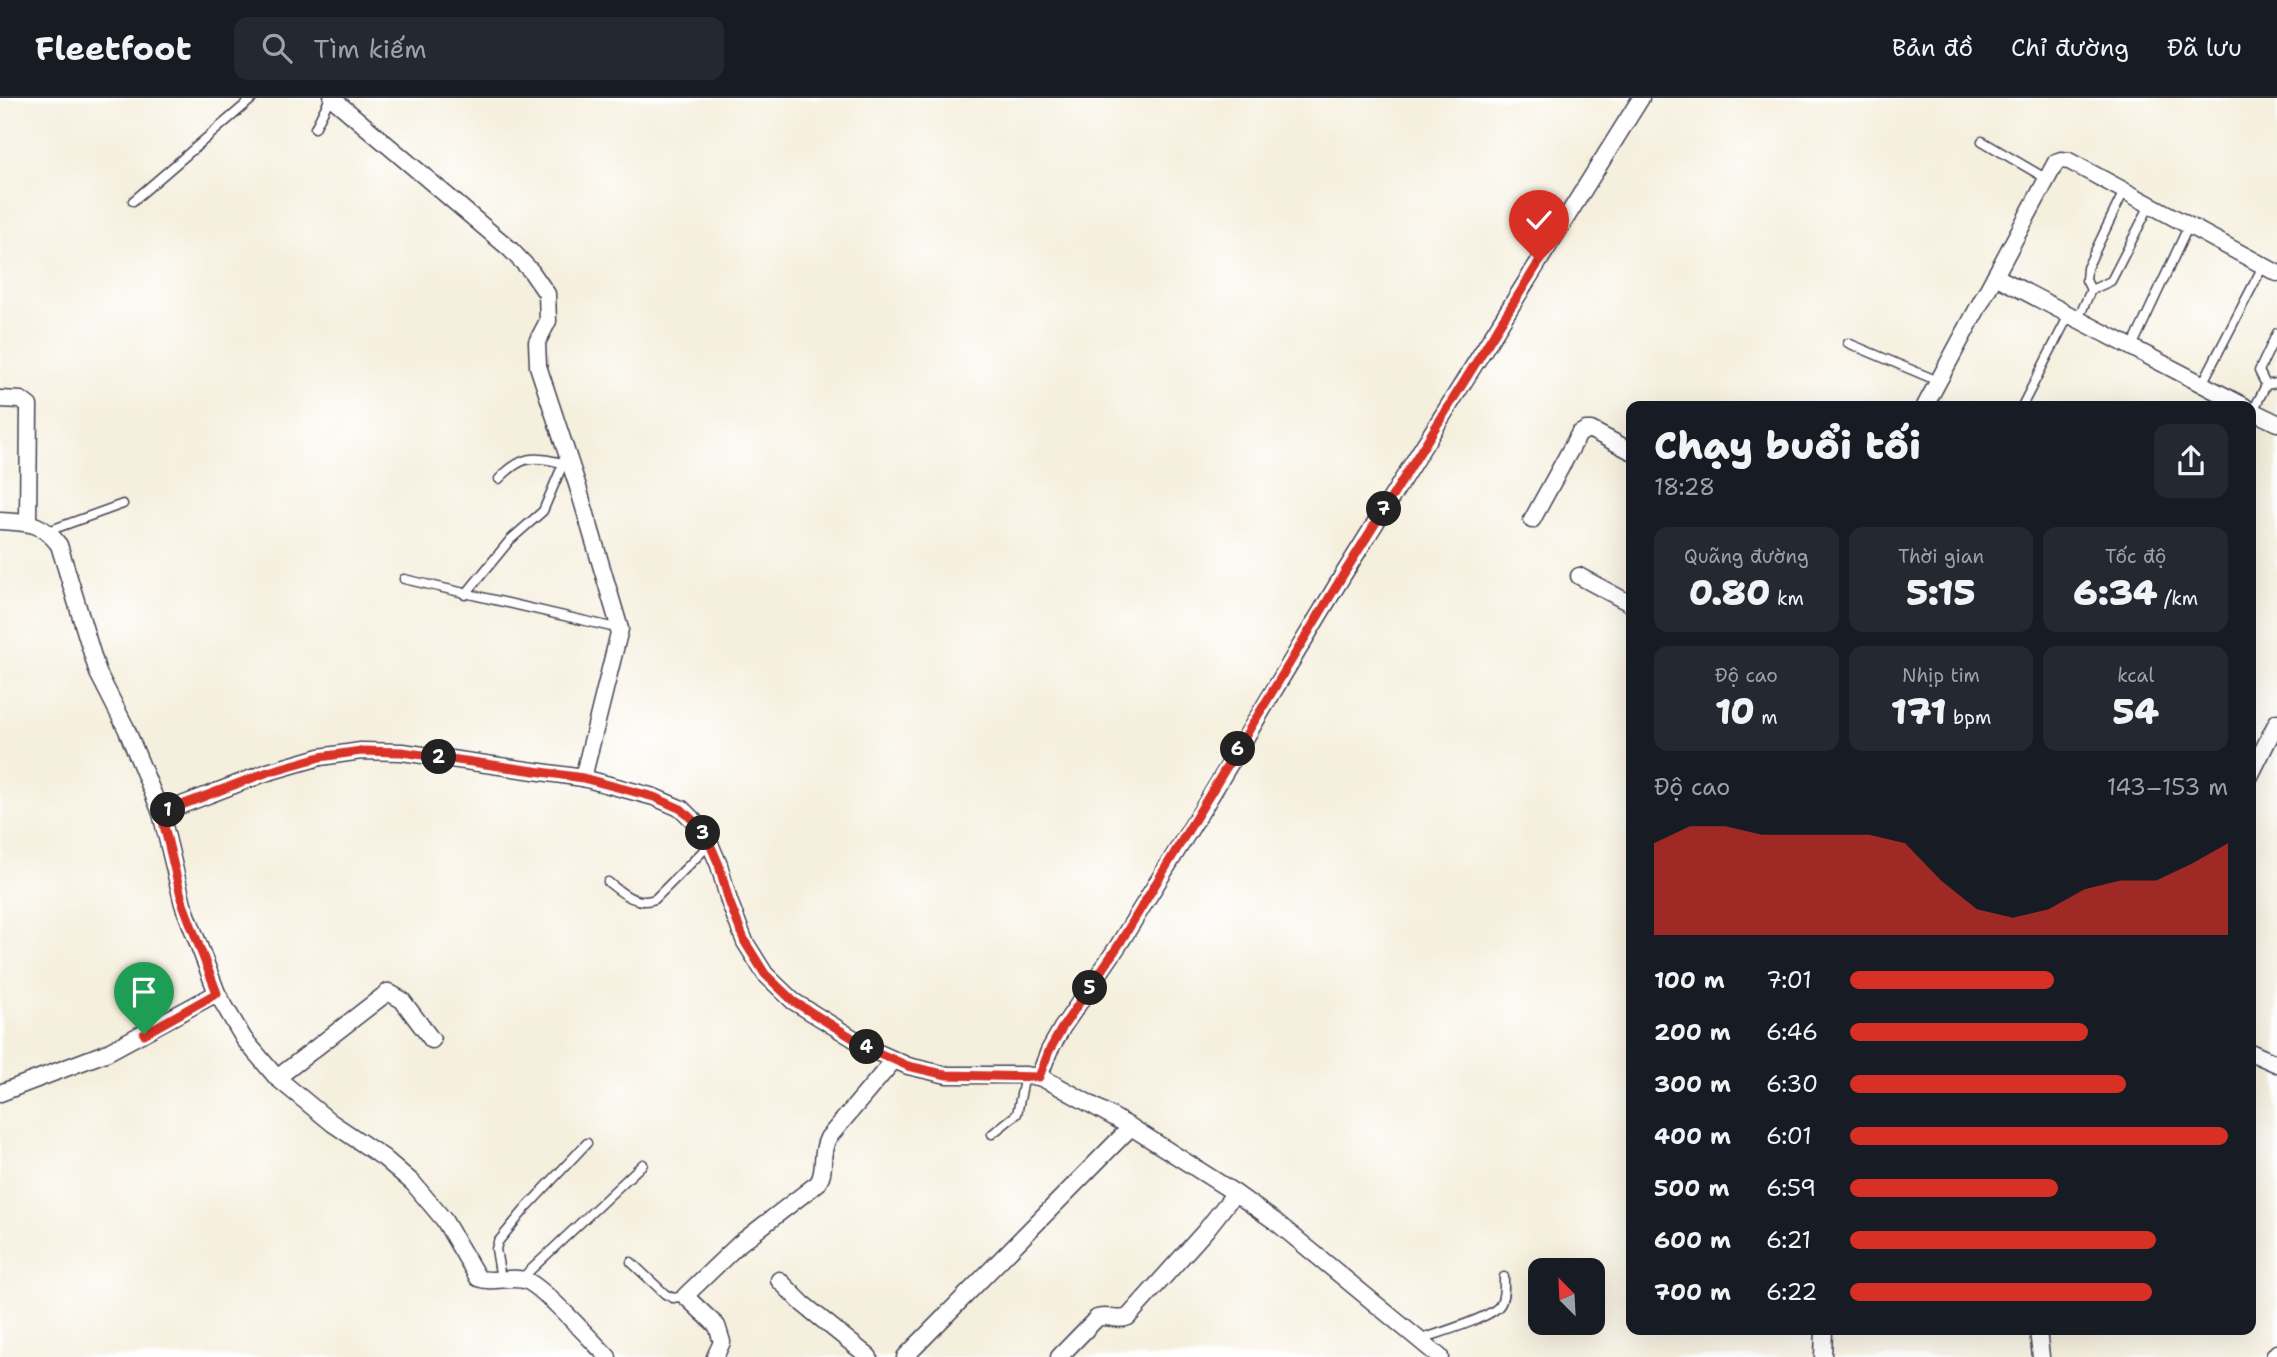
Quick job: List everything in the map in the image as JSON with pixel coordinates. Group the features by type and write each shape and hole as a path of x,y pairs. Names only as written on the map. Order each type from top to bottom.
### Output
{"street":[{"path":"331,98 510,249 531,271 547,294 548,321 537,342 538,366 620,629 583,778"},
{"path":"1032,1076 1118,946 1350,564 1641,98"},
{"path":"1928,401 2056,162 2061,160 2270,269"},
{"path":"1995,276 2234,401"},
{"path":"0,399 21,400 29,406 28,523"},
{"path":"2256,412 2277,423"},
{"path":"1532,520 1579,434 1591,430 1626,448"},
{"path":"0,521 28,523 48,531 59,545 98,673 126,728 161,813 183,904 217,993 244,1039 277,1078 414,1183 444,1220 464,1259 478,1278 521,1279 536,1286 608,1357"},
{"path":"1579,576 1626,601"},
{"path":"2256,762 2277,722"},
{"path":"161,813 268,772 320,757 361,751 413,753 583,778 654,797 681,809 698,825 710,844 745,942 765,974 803,1008 872,1050 908,1066 947,1075 1032,1076 1131,1127 1235,1193 1302,1241 1440,1357"},
{"path":"277,1078 388,992 402,1000 432,1041"},
{"path":"0,1093 108,1052 217,993"},
{"path":"2256,1055 2277,1064"},
{"path":"715,1357 722,1342 721,1333 685,1296 739,1244 817,1183 822,1177 822,1151 828,1138 894,1060"},
{"path":"905,1357 1131,1127"},
{"path":"1059,1357 1097,1318 1128,1317 1206,1230 1235,1193"},
{"path":"779,1280 803,1304 869,1357"},
{"path":"1823,1357 1824,1335"},
{"path":"2039,1335 2041,1357"}],"lane":[{"path":"133,201 253,98"},
{"path":"315,128 331,98"},
{"path":"1982,141 2047,179"},
{"path":"2091,290 2086,280 2087,268 2124,191"},
{"path":"2025,401 2091,290 2111,281 2150,205"},
{"path":"2132,347 2189,225"},
{"path":"2202,384 2270,269"},
{"path":"2266,385 2259,371 2277,333"},
{"path":"1848,343 1938,381"},
{"path":"2255,401 2266,385 2277,383"},
{"path":"465,595 510,540 542,511 565,458 525,459 514,464 499,479"},
{"path":"48,531 123,504"},
{"path":"404,579 620,629"},
{"path":"608,883 629,898 647,902 655,899 710,844"},
{"path":"992,1133 1017,1114 1032,1076"},
{"path":"502,1279 496,1249 498,1242 587,1143"},
{"path":"521,1279 643,1164"},
{"path":"631,1262 666,1294 673,1298 685,1296"},
{"path":"1419,1340 1490,1313 1500,1305 1504,1292 1504,1277"}],"route":[{"path":"144,1034 217,993 183,904 161,813 268,772 320,757 361,751 402,752 583,778 654,797 681,809 698,825 710,844 745,942 765,974 793,1001 872,1050 908,1066 947,1075 1039,1077 1062,1028 1118,946 1343,575 1539,262"}]}
